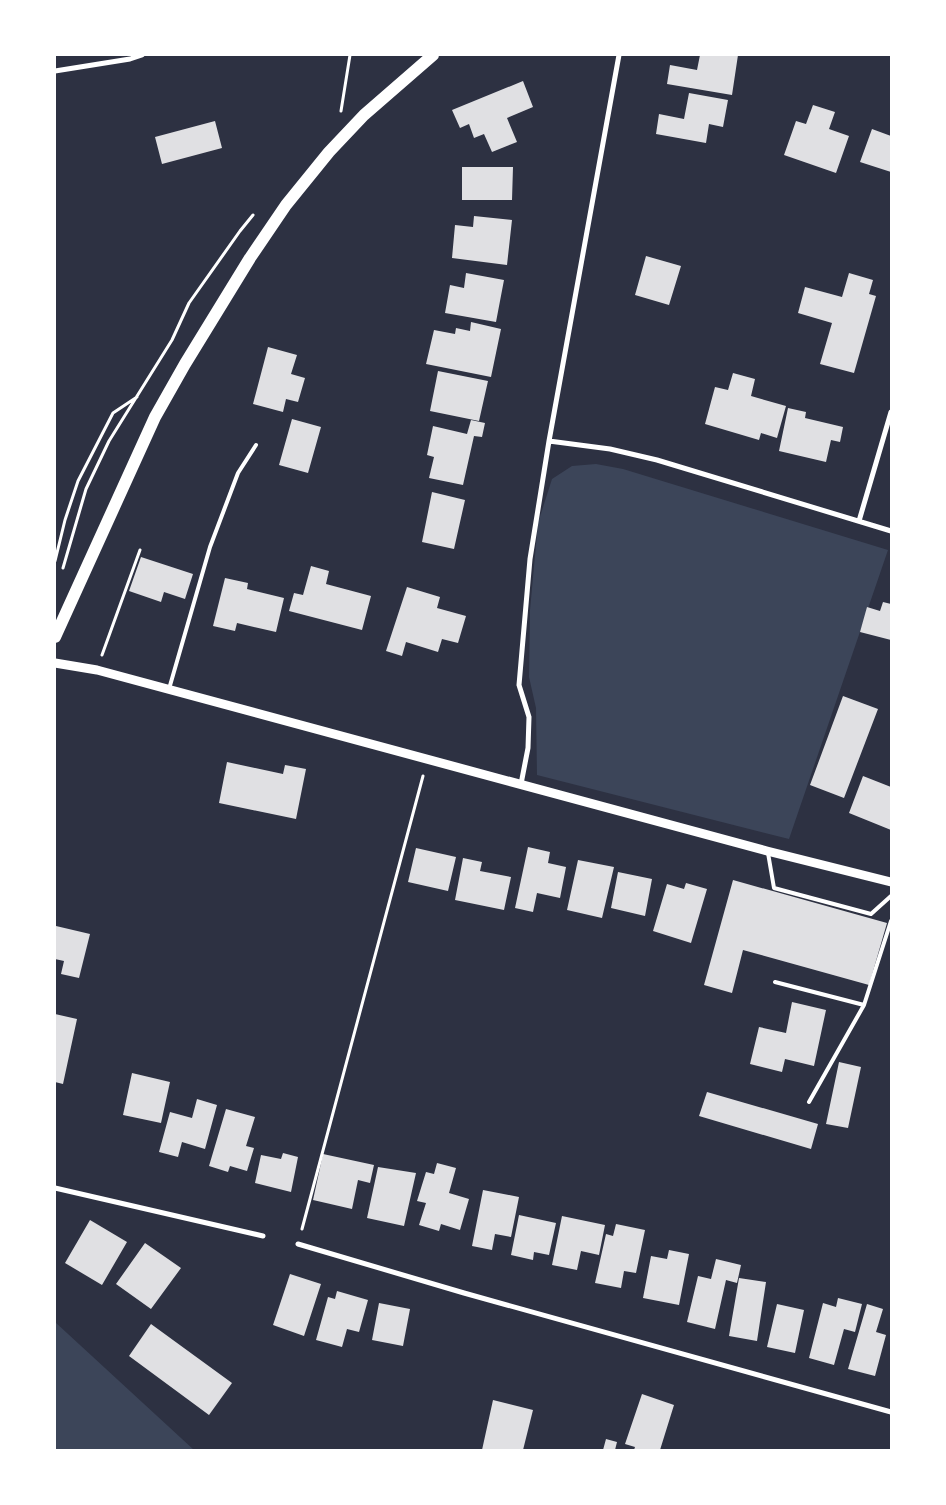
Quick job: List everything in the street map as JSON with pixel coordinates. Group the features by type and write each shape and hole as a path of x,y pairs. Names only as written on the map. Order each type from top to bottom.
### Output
{"main road":[{"path":"55,637 155,418 185,364 250,258 286,205 329,152 364,115 433,55"}],"street":[{"path":"55,71 130,59 142,55"},
{"path":"521,784 528,748 529,717 519,685 520,657 530,559 548,441 619,55"},
{"path":"859,521 891,412"},
{"path":"548,441 610,449 657,460 891,531"},
{"path":"55,663 97,670 768,851 891,882"},
{"path":"55,1188 263,1236"},
{"path":"298,1244 464,1293 891,1412"}],"lane":[{"path":"169,689 210,548 238,473 256,445"},
{"path":"768,851 774,888 871,914 891,896"},
{"path":"809,1102 864,1005 891,921"},
{"path":"775,982 864,1005"}],"path":[{"path":"341,111 350,55"},
{"path":"55,561 65,520 78,481 114,413 139,395"},
{"path":"97,670 140,550"},
{"path":"298,1244 428,758"}],"shaded area":[{"path":"596,464 623,469 888,550 789,839 537,775 536,708 529,677 530,610 538,523 552,479 572,466"},
{"path":"55,1322 194,1450 55,1450"}],"building":[{"path":"700,55 738,55 732,95 667,84 670,65 697,70"},
{"path":"523,81 533,107 507,118 517,142 492,152 484,134 474,138 469,124 460,128 452,110"},
{"path":"689,93 728,100 723,127 709,124 706,143 656,134 659,114 684,119"},
{"path":"813,105 835,112 829,129 849,136 836,173 784,155 796,121 806,124"},
{"path":"215,121 222,148 162,164 155,137"},
{"path":"872,129 891,136 891,172 860,162"},
{"path":"462,167 513,167 512,200 462,200"},
{"path":"474,216 512,220 507,265 452,258 455,225 473,227"},
{"path":"646,256 681,266 669,305 635,295"},
{"path":"466,273 504,280 496,322 445,313 450,285 464,288"},
{"path":"849,273 873,280 869,294 876,296 854,373 820,364 832,323 798,313 805,287 842,297"},
{"path":"471,322 501,329 491,377 426,364 434,330 455,334 456,328 470,331"},
{"path":"268,347 297,355 291,374 305,378 298,402 286,399 283,412 253,404"},
{"path":"438,371 488,381 479,421 430,411"},
{"path":"733,373 755,379 751,396 786,406 777,438 761,433 759,440 705,424 715,387 728,390"},
{"path":"788,408 806,412 805,418 843,427 840,442 831,440 826,462 779,451"},
{"path":"292,419 321,427 308,473 279,465"},
{"path":"471,420 485,423 482,437 474,436 463,485 429,478 434,457 427,455 433,426 467,434"},
{"path":"432,492 465,500 454,549 422,542"},
{"path":"141,557 193,574 185,599 164,592 161,602 129,591"},
{"path":"311,566 329,571 326,584 371,596 362,630 289,611 294,593 303,595"},
{"path":"225,578 248,583 247,589 284,598 276,632 237,623 235,631 213,626"},
{"path":"407,587 440,597 437,608 466,616 458,643 442,639 438,652 406,642 402,656 386,651"},
{"path":"883,602 891,604 891,640 860,632 867,607 880,611"},
{"path":"843,696 878,709 844,798 810,785"},
{"path":"227,762 283,774 285,765 306,769 296,819 219,803"},
{"path":"863,776 891,787 891,830 849,813"},
{"path":"528,847 550,852 548,863 566,867 560,898 537,893 533,912 515,908"},
{"path":"416,848 456,857 448,891 408,882"},
{"path":"463,858 482,862 480,871 511,877 504,910 455,900"},
{"path":"578,860 614,867 602,918 567,910"},
{"path":"618,872 652,879 645,916 611,908"},
{"path":"733,880 887,923 869,985 743,950 732,993 704,985"},
{"path":"686,883 707,889 691,943 653,931 667,884 684,889"},
{"path":"56,926 90,934 79,978 61,974 64,961 55,959"},
{"path":"792,1002 826,1010 814,1066 785,1059 782,1072 750,1064 759,1027 786,1033"},
{"path":"55,1014 77,1019 63,1084 55,1082"},
{"path":"839,1062 861,1067 848,1128 826,1124"},
{"path":"132,1073 170,1082 161,1123 123,1115"},
{"path":"707,1092 818,1124 811,1149 699,1116"},
{"path":"197,1099 217,1105 205,1149 182,1142 178,1157 159,1152 170,1112 192,1118"},
{"path":"226,1109 255,1117 246,1146 254,1148 247,1171 230,1166 228,1172 209,1166"},
{"path":"283,1153 298,1157 291,1192 255,1183 261,1155 281,1159"},
{"path":"323,1154 374,1165 370,1183 358,1180 352,1209 313,1200"},
{"path":"437,1163 456,1168 449,1193 469,1199 460,1230 441,1224 439,1231 419,1225 426,1203 417,1201 426,1172 434,1174"},
{"path":"378,1167 416,1173 404,1226 367,1218"},
{"path":"483,1190 519,1197 511,1237 495,1234 492,1250 472,1246"},
{"path":"519,1215 556,1223 549,1255 534,1252 533,1260 511,1255"},
{"path":"562,1216 605,1225 599,1255 581,1251 577,1270 552,1265"},
{"path":"90,1220 127,1242 102,1285 65,1263"},
{"path":"616,1224 645,1230 636,1273 624,1271 621,1288 595,1283 606,1234 613,1236"},
{"path":"145,1243 181,1268 151,1309 116,1284"},
{"path":"669,1250 689,1254 679,1305 643,1298 651,1256 667,1259"},
{"path":"716,1259 741,1265 737,1283 726,1280 715,1329 687,1322 698,1276 711,1279"},
{"path":"290,1274 321,1284 304,1336 273,1325"},
{"path":"739,1278 766,1282 757,1341 729,1336"},
{"path":"337,1291 368,1300 359,1332 347,1329 342,1347 316,1340 328,1297 335,1299"},
{"path":"838,1298 862,1304 855,1332 844,1329 834,1365 809,1358 823,1303 836,1307"},
{"path":"379,1303 410,1309 403,1346 372,1340"},
{"path":"777,1304 804,1310 795,1353 767,1347"},
{"path":"867,1304 883,1309 876,1332 886,1335 875,1376 848,1369"},
{"path":"151,1324 232,1383 209,1415 129,1356"},
{"path":"642,1394 674,1405 660,1450 634,1450 635,1447 625,1444"},
{"path":"493,1400 533,1410 523,1450 482,1450"},
{"path":"606,1439 617,1442 615,1450 603,1450"}]}
